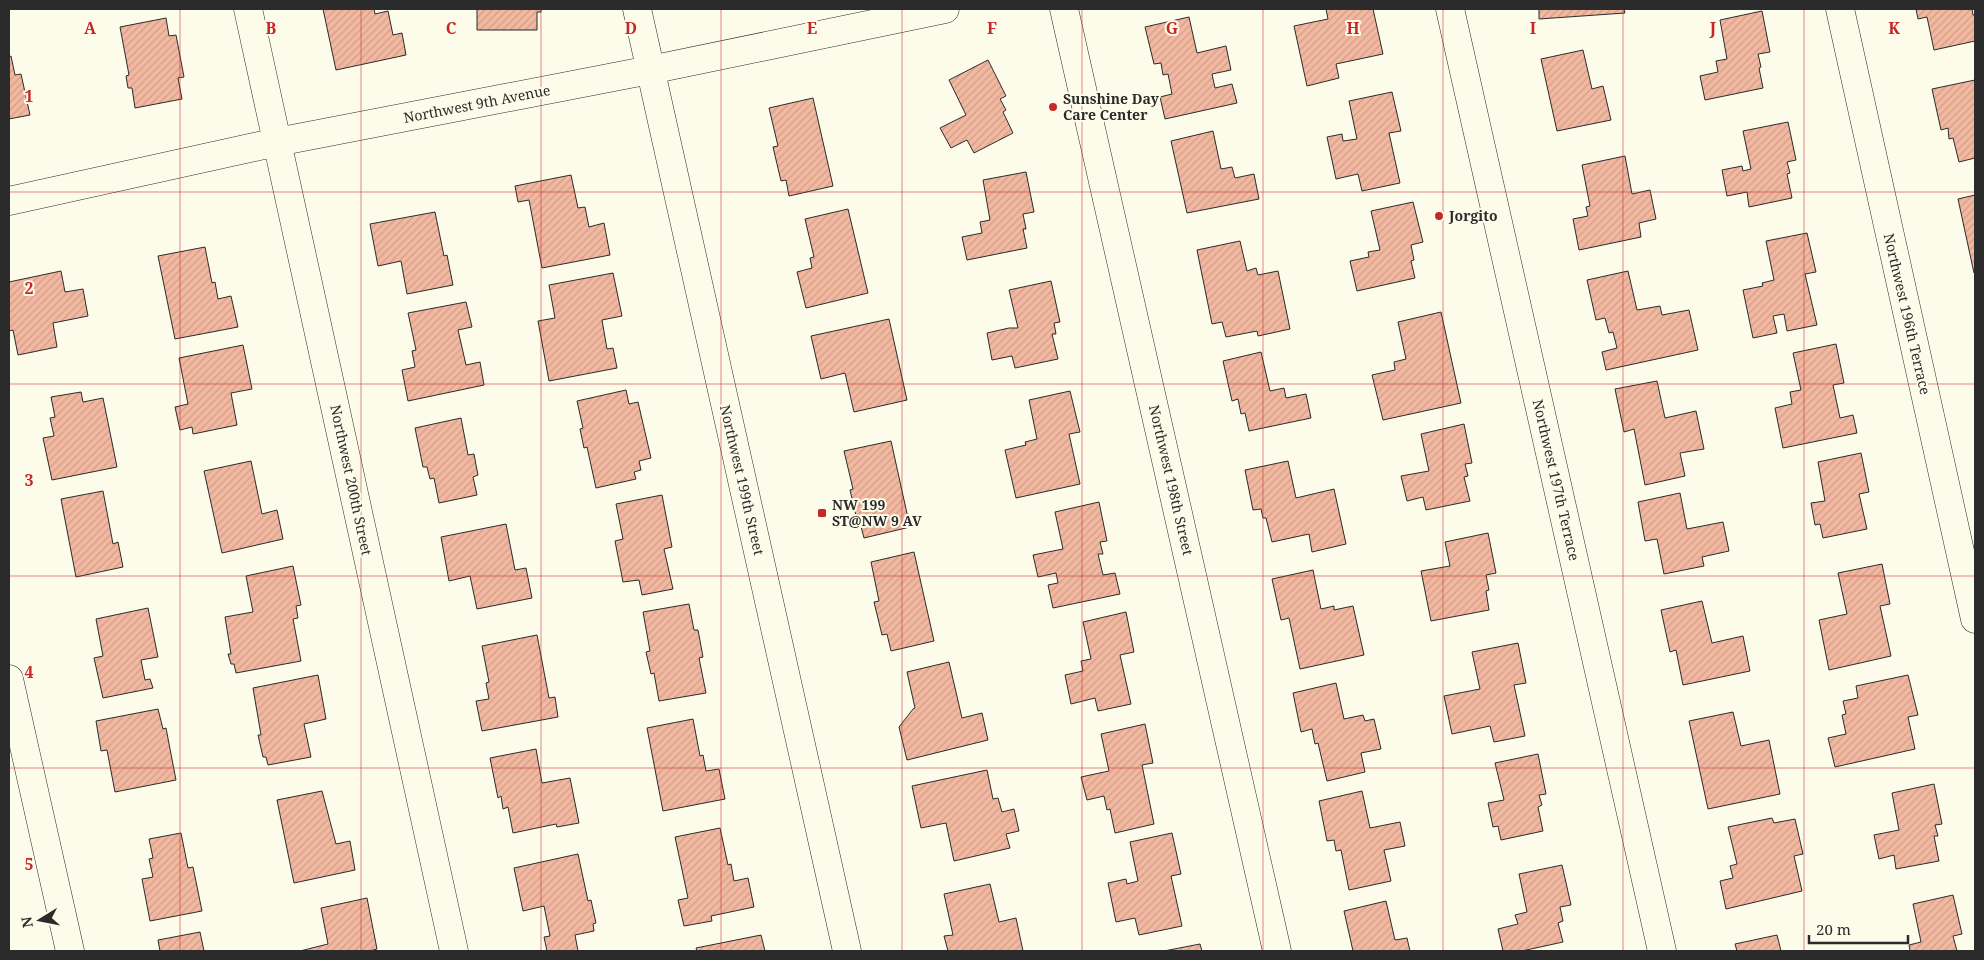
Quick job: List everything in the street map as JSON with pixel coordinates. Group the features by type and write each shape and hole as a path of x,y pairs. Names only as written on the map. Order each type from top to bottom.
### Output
{"street":[{"name":"Northwest 200th Street","path":"248,9 454,951"},
{"name":"Northwest 199th Street","path":"637,9 847,951"},
{"name":"Northwest 9th Avenue","path":"9,201 278,142 650,70 945,9"},
{"name":"Northwest 198th Street","path":"1064,9 1277,951"},
{"name":"Northwest 197th Terrace","path":"1450,9 1662,951"},
{"name":"Northwest 196th Terrace","path":"1840,9 1975,618"},
{"path":"9,679 70,951"}],"building":[{"path":"323,9 374,9 375,14 388,11 393,35 402,33 406,55 336,70"},
{"path":"477,9 541,9 541,12 537,12 537,30 477,30"},
{"path":"1326,9 1373,9 1383,54 1336,64 1339,78 1307,86 1294,26 1328,19"},
{"path":"1539,9 1624,9 1625,13 1539,19"},
{"path":"1916,9 1972,9 1973,15 1975,15 1975,41 1934,50 1927,17 1918,19"},
{"path":"1762,11 1770,52 1758,54 1763,88 1705,100 1700,76 1718,72 1716,61 1727,59 1720,20"},
{"path":"1189,17 1197,53 1226,46 1231,70 1212,74 1215,88 1232,84 1237,103 1165,119 1160,97 1172,94 1168,74 1163,75 1161,63 1154,64 1145,27"},
{"path":"166,18 169,36 176,35 184,77 178,78 182,99 135,108 132,88 128,88 126,76 129,75 120,27"},
{"path":"1583,50 1592,89 1603,86 1611,120 1557,131 1541,59"},
{"path":"11,56 15,75 21,74 30,115 9,119 9,57"},
{"path":"988,60 1006,96 1000,99 1006,110 1003,112 1013,133 974,153 967,140 951,148 940,128 966,115 949,80"},
{"path":"1975,80 1975,158 1959,162 1953,138 1949,139 1948,128 1941,130 1932,89"},
{"path":"1392,92 1401,131 1389,133 1400,183 1362,191 1358,174 1336,179 1327,137 1342,134 1343,141 1357,139 1349,101"},
{"path":"813,98 833,186 789,196 786,180 781,181 773,147 778,146 769,108"},
{"path":"1788,122 1796,160 1787,162 1790,173 1787,174 1792,198 1749,207 1747,192 1727,196 1722,170 1742,166 1743,171 1751,169 1743,131"},
{"path":"1213,131 1221,169 1232,167 1235,178 1254,174 1259,199 1187,213 1171,141"},
{"path":"1625,156 1632,194 1650,190 1656,219 1639,223 1641,237 1579,250 1573,219 1588,216 1586,207 1590,206 1582,165"},
{"path":"1026,172 1034,212 1023,214 1026,229 1023,229 1027,248 967,260 962,237 982,233 980,222 990,220 983,180"},
{"path":"571,175 578,208 585,207 589,227 604,223 610,255 542,268 529,200 518,202 515,186"},
{"path":"1975,195 1975,273 1974,273 1958,199"},
{"path":"1413,202 1423,242 1411,245 1414,260 1411,261 1415,278 1357,291 1350,261 1369,257 1368,252 1380,250 1371,211"},
{"path":"848,209 868,293 806,308 797,272 812,268 810,258 814,257 805,219"},
{"path":"435,212 444,256 447,255 453,285 407,294 401,261 378,266 370,224"},
{"path":"1807,233 1816,272 1805,274 1817,325 1787,331 1784,314 1773,316 1777,333 1753,338 1743,290 1763,286 1762,283 1774,280 1766,241"},
{"path":"1240,241 1247,271 1256,268 1258,275 1278,271 1290,329 1258,336 1257,331 1226,337 1222,322 1212,324 1197,250"},
{"path":"205,247 212,283 215,282 218,299 231,296 238,327 175,339 158,256"},
{"path":"61,271 65,292 83,289 88,316 53,323 57,347 18,355 13,330 9,331 9,282"},
{"path":"1628,271 1637,310 1660,306 1662,315 1689,310 1698,350 1606,370 1602,352 1617,348 1613,332 1609,333 1605,318 1596,320 1587,280"},
{"path":"613,273 622,316 602,320 607,349 613,348 617,368 549,381 538,321 555,318 549,285"},
{"path":"1051,281 1060,322 1054,323 1056,334 1052,334 1058,359 1015,368 1012,356 992,360 987,333 1018,328 1009,290"},
{"path":"466,302 472,327 458,330 466,365 480,362 484,385 408,401 402,370 415,367 412,351 416,350 408,313"},
{"path":"1441,312 1461,403 1383,420 1372,375 1395,370 1394,362 1406,359 1398,322"},
{"path":"889,319 907,400 854,412 845,373 821,379 811,336"},
{"path":"1836,344 1844,383 1833,385 1840,418 1853,415 1857,433 1783,448 1775,408 1792,404 1790,392 1801,390 1793,353"},
{"path":"243,345 252,389 231,393 237,425 193,434 192,427 180,430 175,407 188,404 179,358"},
{"path":"1261,352 1270,391 1284,388 1286,398 1306,394 1311,418 1249,431 1245,413 1241,414 1238,399 1232,401 1223,361"},
{"path":"1657,381 1665,418 1696,411 1704,449 1680,453 1685,476 1645,485 1634,429 1624,432 1615,389"},
{"path":"626,390 629,404 638,402 651,458 639,461 641,470 634,472 636,479 596,488 587,447 584,448 580,429 583,428 577,401"},
{"path":"1070,391 1080,432 1069,434 1080,484 1016,498 1005,450 1026,445 1025,442 1037,439 1029,400"},
{"path":"81,392 83,402 103,398 117,467 52,480 43,438 54,436 50,418 55,417 51,397"},
{"path":"461,418 468,455 474,454 478,475 473,477 477,495 439,503 434,478 430,479 427,467 423,467 415,428"},
{"path":"1464,424 1472,463 1465,464 1468,476 1464,477 1470,501 1426,510 1423,497 1407,501 1401,476 1429,471 1421,434"},
{"path":"891,441 910,527 864,538 859,519 857,520 850,490 853,489 844,451"},
{"path":"1861,453 1869,492 1859,494 1867,529 1823,538 1820,524 1815,525 1811,503 1825,501 1818,462"},
{"path":"251,461 262,514 277,510 283,539 222,553 204,471"},
{"path":"1288,461 1296,498 1334,489 1346,544 1312,552 1309,534 1272,542 1266,518 1263,518 1261,509 1253,510 1245,470"},
{"path":"103,491 113,544 118,542 123,567 76,577 61,499"},
{"path":"1680,493 1687,529 1723,522 1729,551 1702,557 1704,566 1664,574 1657,539 1645,541 1638,502"},
{"path":"662,495 672,547 664,549 673,589 642,595 639,580 623,582 615,541 623,539 616,504"},
{"path":"1099,502 1107,541 1100,542 1103,554 1098,554 1103,575 1115,573 1120,594 1053,608 1048,585 1058,583 1056,573 1038,577 1033,555 1063,549 1055,512"},
{"path":"506,524 515,570 526,568 532,598 477,609 470,576 449,581 441,537"},
{"path":"1488,533 1496,573 1486,575 1489,590 1486,591 1489,610 1431,621 1421,571 1450,566 1445,542"},
{"path":"914,552 934,641 891,651 887,634 882,635 874,602 879,601 871,562"},
{"path":"1882,564 1890,604 1880,606 1891,656 1829,670 1819,620 1847,614 1838,573"},
{"path":"293,566 301,605 296,606 298,618 293,619 301,661 236,673 234,664 231,664 228,654 231,654 225,617 253,612 246,576"},
{"path":"1313,570 1321,609 1334,606 1334,610 1353,606 1364,655 1300,669 1289,618 1281,620 1272,579"},
{"path":"1702,601 1712,643 1743,636 1750,671 1683,685 1676,650 1670,652 1661,610"},
{"path":"689,604 694,630 698,630 703,657 699,658 706,693 659,701 654,673 651,674 646,652 650,651 643,612"},
{"path":"148,608 158,657 141,660 145,680 150,679 153,688 103,698 94,658 103,656 96,619"},
{"path":"1126,612 1134,652 1120,655 1131,704 1098,711 1095,698 1071,704 1065,675 1083,671 1081,661 1091,659 1083,622"},
{"path":"537,635 549,698 555,697 558,717 482,731 476,701 489,699 486,683 489,682 482,646"},
{"path":"1518,643 1526,683 1514,685 1525,736 1494,742 1490,726 1452,734 1444,696 1480,689 1472,652"},
{"path":"949,662 962,718 982,713 988,740 907,760 899,727 915,708 907,672"},
{"path":"318,675 326,719 304,724 311,757 268,765 266,757 263,757 258,735 261,735 253,688"},
{"path":"1908,675 1918,715 1908,717 1915,749 1835,767 1828,738 1846,734 1842,715 1846,714 1843,701 1858,698 1856,686"},
{"path":"1336,683 1344,719 1363,715 1365,721 1374,719 1381,749 1361,753 1365,772 1327,781 1318,743 1315,744 1312,729 1301,732 1293,693"},
{"path":"158,709 163,729 166,728 176,780 115,792 107,750 101,751 96,721"},
{"path":"1733,712 1741,746 1769,740 1780,794 1708,809 1689,721"},
{"path":"693,719 700,756 703,755 706,771 719,769 725,799 663,811 647,728"},
{"path":"1145,724 1153,763 1142,765 1154,824 1115,833 1110,809 1107,810 1104,796 1087,800 1081,777 1109,771 1101,734"},
{"path":"536,749 542,783 570,778 579,823 557,827 556,824 513,833 508,807 503,809 501,796 498,798 490,758"},
{"path":"1538,754 1546,794 1539,795 1542,805 1538,807 1543,831 1501,840 1498,826 1493,827 1488,803 1504,800 1495,763"},
{"path":"987,770 993,799 998,798 1002,812 1014,809 1019,831 1006,834 1010,848 954,861 946,823 921,828 912,786"},
{"path":"1934,784 1942,824 1935,825 1938,836 1934,836 1939,861 1896,869 1894,855 1879,859 1874,835 1899,830 1892,793"},
{"path":"322,791 336,844 350,841 355,870 294,883 277,800"},
{"path":"1362,791 1370,828 1400,822 1405,846 1384,850 1391,881 1349,890 1341,850 1336,851 1334,840 1327,841 1319,801"},
{"path":"1772,818 1774,823 1795,819 1803,854 1794,856 1802,891 1726,909 1720,881 1733,878 1730,866 1737,864 1728,827"},
{"path":"720,828 728,865 731,864 734,881 748,878 754,907 711,916 712,921 684,926 678,900 688,898 675,837"},
{"path":"181,833 188,868 193,867 202,911 150,921 142,879 153,877 149,859 153,858 149,839"},
{"path":"1172,833 1181,874 1171,876 1182,926 1139,935 1135,918 1116,922 1108,883 1126,879 1127,884 1138,881 1130,842"},
{"path":"578,854 588,901 591,900 596,923 593,924 594,931 575,935 578,951 547,951 544,937 550,936 544,906 523,911 514,868"},
{"path":"1562,865 1571,905 1560,907 1563,921 1558,923 1563,942 1522,951 1503,951 1498,929 1518,924 1515,915 1527,912 1519,874"},
{"path":"990,884 999,922 1016,918 1023,951 948,951 944,936 953,935 944,894"},
{"path":"1953,895 1962,934 1953,936 1957,951 1910,951 1909,945 1921,942 1913,904"},
{"path":"367,898 377,949 370,951 300,951 328,944 321,908"},
{"path":"1386,901 1395,940 1407,938 1410,951 1353,951 1344,911"},
{"path":"200,932 204,951 160,951 158,940"},
{"path":"761,935 765,951 697,951 696,948"},
{"path":"1777,935 1781,951 1737,951 1735,944"},
{"path":"1200,944 1202,951 1164,951"}],"place":[{"name":"Sunshine Day Care Center","path":"1053,107"},
{"name":"Jorgito","path":"1439,216"},
{"name":"NW 199 ST@NW 9 AV","path":"822,513"}]}
